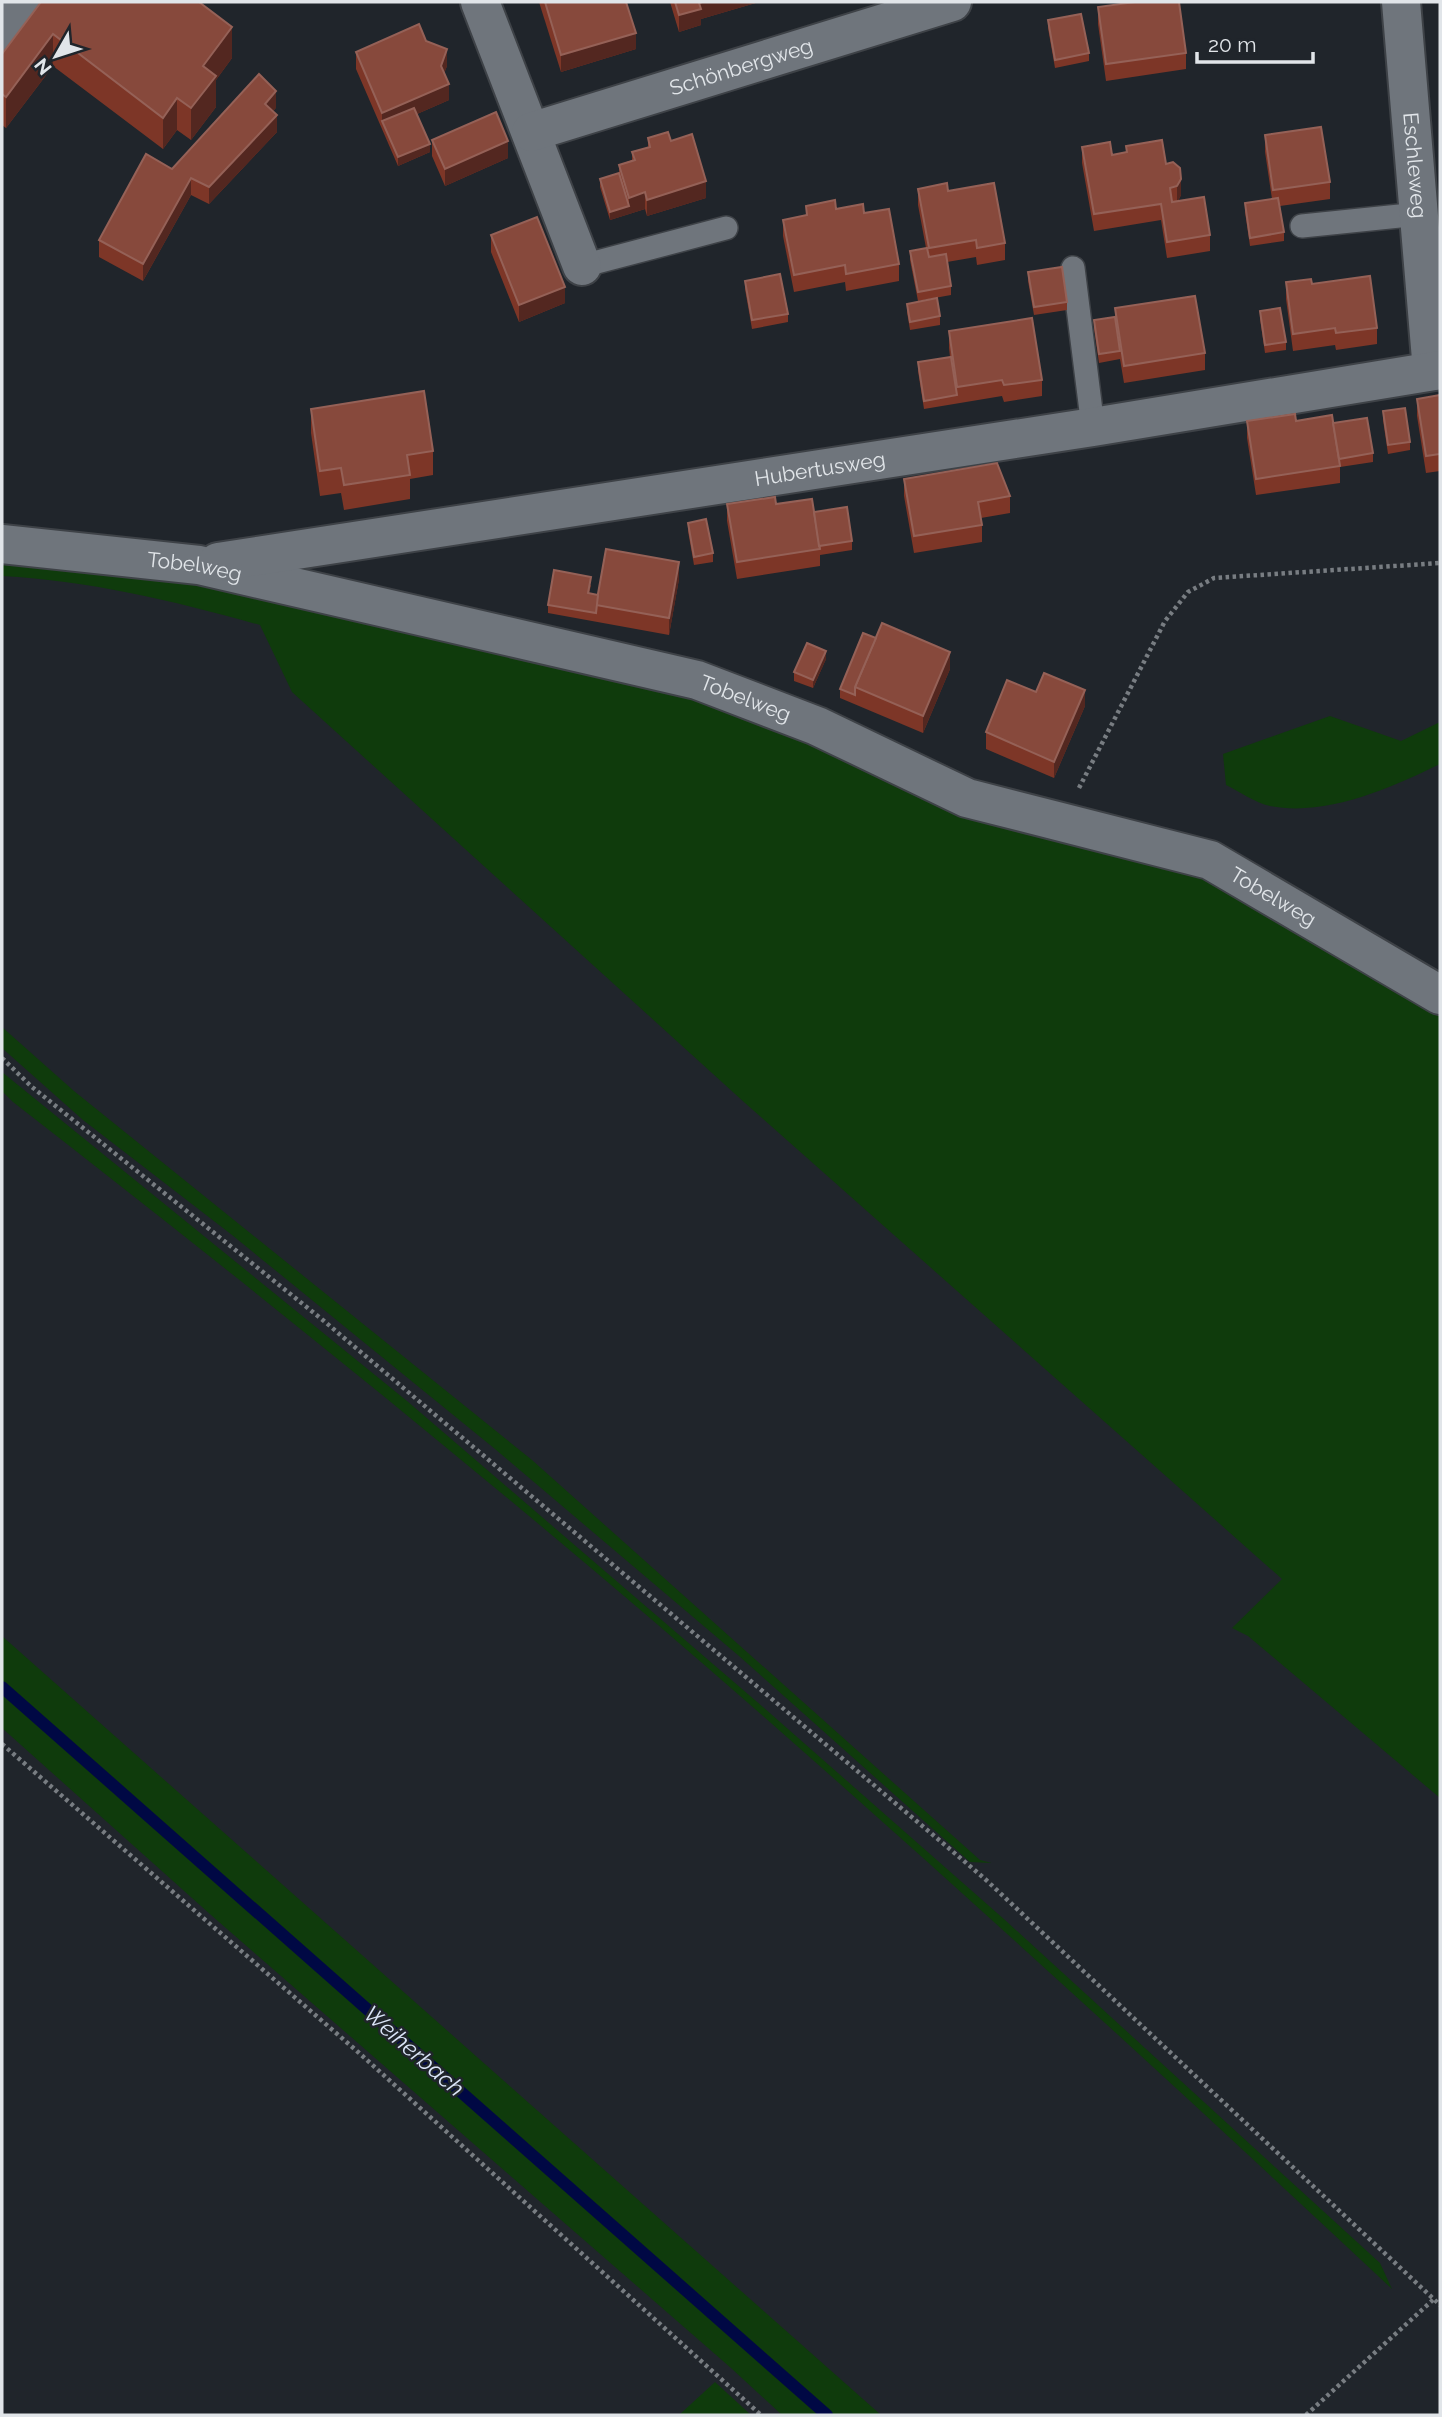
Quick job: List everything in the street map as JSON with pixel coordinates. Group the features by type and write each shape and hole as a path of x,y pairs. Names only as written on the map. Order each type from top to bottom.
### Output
{"street":[{"path":"2,33 26,2"},
{"path":"480,2 582,266"},
{"name":"Schönbergweg","path":"531,132 952,2"},
{"name":"Eschleweg","path":"1401,2 1436,371"},
{"name":"Hubertusweg","path":"198,565 1093,428 1436,371"},
{"name":"Tobelweg","path":"2,544 198,565 697,680 817,726 967,798 1210,860 1440,995"}],"lane":[{"path":"1302,226 1419,214"},
{"path":"582,266 726,228"},
{"path":"1073,268 1093,428"}],"path":[{"path":"1062,821 1165,621 1188,592 1214,578 1440,563"},
{"path":"2,1058 32,1087 324,1321 984,1878 1440,2305"},
{"path":"2,1744 358,2052 761,2415"},
{"path":"1306,2415 1434,2299"}],"green space":[{"path":"2,560 147,577 248,595 686,690 1226,883 1440,1013 1440,1798 1248,1636 1232,1628 1282,1579 745,1103 292,692 260,625 132,593 68,582 2,576"},
{"path":"1330,716 1401,741 1440,722 1440,764 1379,791 1335,804 1313,807 1270,806 1226,785 1223,754"},
{"path":"2,1027 74,1091 532,1460 980,1860 992,1863 970,1862 739,1656 495,1449 232,1235 83,1120 2,1048"},
{"path":"2,1072 407,1401 763,1707 1005,1920 1380,2263 1392,2289 1080,2000 763,1716 393,1403 13,1102 2,1091"},
{"path":"2,1636 881,2415 782,2415 211,1915 2,1728"},
{"path":"715,2382 751,2415 679,2415"}],"building":[{"path":"41,2 199,2 232,27 203,66 216,76 191,108 177,98 163,118 53,34 6,97 2,94 2,54"},
{"path":"545,2 626,2 636,33 561,55"},
{"path":"675,2 702,2 699,3 701,9 679,15"},
{"path":"1135,2 1179,2 1186,53 1106,64 1098,7"},
{"path":"1081,14 1089,53 1055,60 1048,20"},
{"path":"419,24 426,41 447,49 441,66 449,84 382,113 356,52"},
{"path":"259,74 276,91 265,104 277,115 209,187 191,178 143,264 99,240 146,154 172,169"},
{"path":"414,108 430,144 398,157 382,121"},
{"path":"496,112 508,141 445,169 432,140"},
{"path":"1321,127 1330,182 1273,190 1265,135"},
{"path":"668,132 671,141 692,134 706,181 647,200 645,192 629,198 619,165 635,160 632,152 650,147 648,138"},
{"path":"1162,140 1166,164 1173,162 1180,168 1181,179 1177,186 1170,188 1172,202 1204,197 1210,235 1167,242 1161,204 1094,214 1082,147 1110,142 1112,155 1127,152 1126,146"},
{"path":"619,173 629,206 610,212 600,179"},
{"path":"947,183 948,191 994,183 1005,243 977,248 976,240 929,248 918,189"},
{"path":"1278,198 1284,232 1250,238 1245,203"},
{"path":"835,200 836,209 863,204 864,213 889,209 899,264 846,274 845,265 794,275 783,220 807,215 806,206"},
{"path":"537,217 565,287 519,305 491,235"},
{"path":"927,248 929,257 946,254 951,286 918,292 910,251"},
{"path":"1062,267 1067,302 1034,307 1028,272"},
{"path":"780,274 788,314 752,320 745,281"},
{"path":"1370,276 1377,328 1336,333 1335,328 1293,334 1286,282 1311,279 1312,284"},
{"path":"1195,296 1205,353 1124,366 1115,308"},
{"path":"937,298 940,316 910,322 907,304"},
{"path":"1280,308 1286,342 1265,345 1260,311"},
{"path":"1115,317 1120,351 1099,354 1094,320"},
{"path":"1032,318 1042,380 1004,385 1002,380 957,387 949,331"},
{"path":"951,357 957,395 924,401 918,362"},
{"path":"424,391 433,451 407,455 410,475 344,485 341,468 320,471 311,409"},
{"path":"1440,395 1440,454 1426,456 1417,399"},
{"path":"1405,408 1410,442 1388,445 1383,411"},
{"path":"1295,414 1296,421 1332,415 1340,466 1256,479 1247,421"},
{"path":"1367,418 1373,453 1339,459 1333,423"},
{"path":"997,463 1010,496 978,502 982,525 914,536 904,479"},
{"path":"775,497 776,504 812,499 820,549 737,562 727,504"},
{"path":"847,507 852,541 819,546 814,512"},
{"path":"706,519 713,553 694,557 688,523"},
{"path":"606,549 679,562 669,618 596,605"},
{"path":"554,570 591,577 588,593 598,595 596,613 548,605"},
{"path":"882,623 950,652 923,716 855,687"},
{"path":"863,633 876,638 855,687 855,695 840,689"},
{"path":"807,643 826,651 813,680 794,672"},
{"path":"1044,673 1085,690 1054,762 986,732 1007,680 1036,692"}],"waterway":[{"name":"Weiherbach","path":"2,1687 827,2415"}]}
